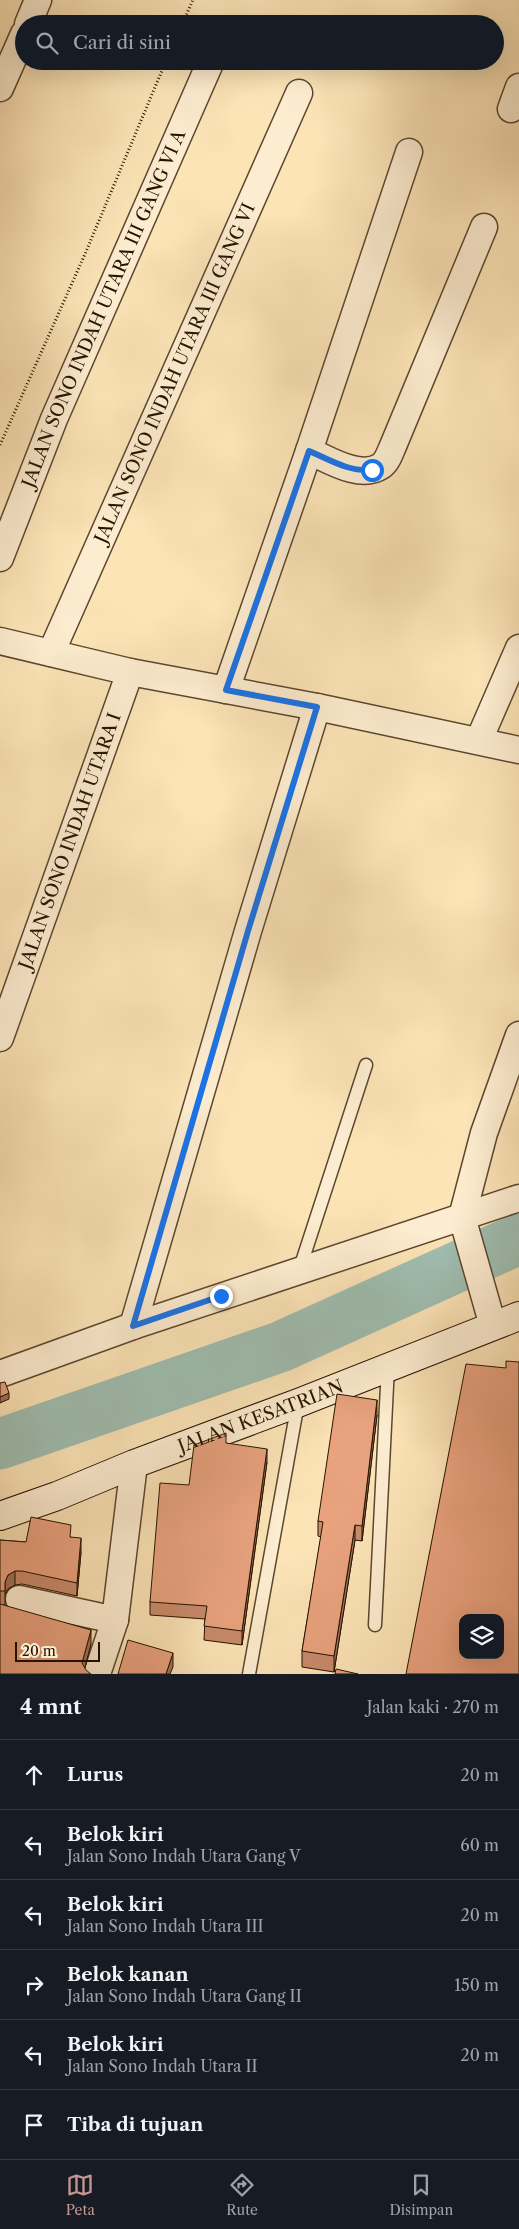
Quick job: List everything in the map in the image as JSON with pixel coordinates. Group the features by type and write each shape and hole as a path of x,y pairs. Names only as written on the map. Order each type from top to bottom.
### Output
{"street":[{"path":"32,15 38,0"},
{"path":"0,88 15,54"},
{"name":"JALAN SONO INDAH UTARA III GANG VI A","path":"0,558 54,420 207,70"},
{"name":"JALAN SONO INDAH UTARA III GANG VI","path":"50,653 299,93"},
{"path":"226,690 309,451 409,152"},
{"path":"309,451 346,467 360,470 372,470 384,463 393,446 484,227"},
{"path":"0,641 130,672 317,707 519,750"},
{"path":"479,740 519,648"},
{"name":"JALAN SONO INDAH UTARA I","path":"0,1038 130,672"},
{"path":"133,1326 248,931 317,707"},
{"path":"490,1314 463,1222 484,1133 519,1035"},
{"path":"0,1374 133,1326 299,1271 463,1222 519,1198"},
{"name":"JALAN KESATRIAN","path":"0,1516 57,1496 134,1464 298,1403 388,1366 490,1314 519,1316"},
{"path":"97,1674 115,1620 134,1464"},
{"path":"19,1599 115,1620"}],"lane":[{"path":"299,1271 366,1065"},
{"path":"375,1625 388,1366"},
{"path":"249,1674 298,1403"}],"path":[{"path":"186,15 193,0"},
{"path":"0,445 85,254 162,70"}],"building":[{"path":"506,1361 519,1362 519,1674 406,1674 466,1364 506,1368"},
{"path":"5,1382 9,1393 0,1397 0,1383"},
{"path":"337,1394 377,1400 362,1526 355,1525 334,1656 302,1651 323,1522 318,1521"},
{"path":"226,1433 226,1443 267,1449 242,1631 204,1626 207,1606 150,1602 160,1483 189,1485 194,1445"},
{"path":"31,1517 71,1525 70,1537 81,1538 77,1583 15,1571 8,1575 5,1582 5,1591 0,1591 0,1540 26,1542"},
{"path":"0,1604 91,1630 82,1663 91,1674 0,1674"},
{"path":"128,1640 173,1653 166,1674 118,1674"},
{"path":"336,1669 358,1674 335,1674"}],"waterway":[{"path":"0,1444 280,1347 519,1239"}],"route":[{"path":"221,1296 133,1326 248,931 317,707 226,690 309,451 346,467 372,470"}]}
